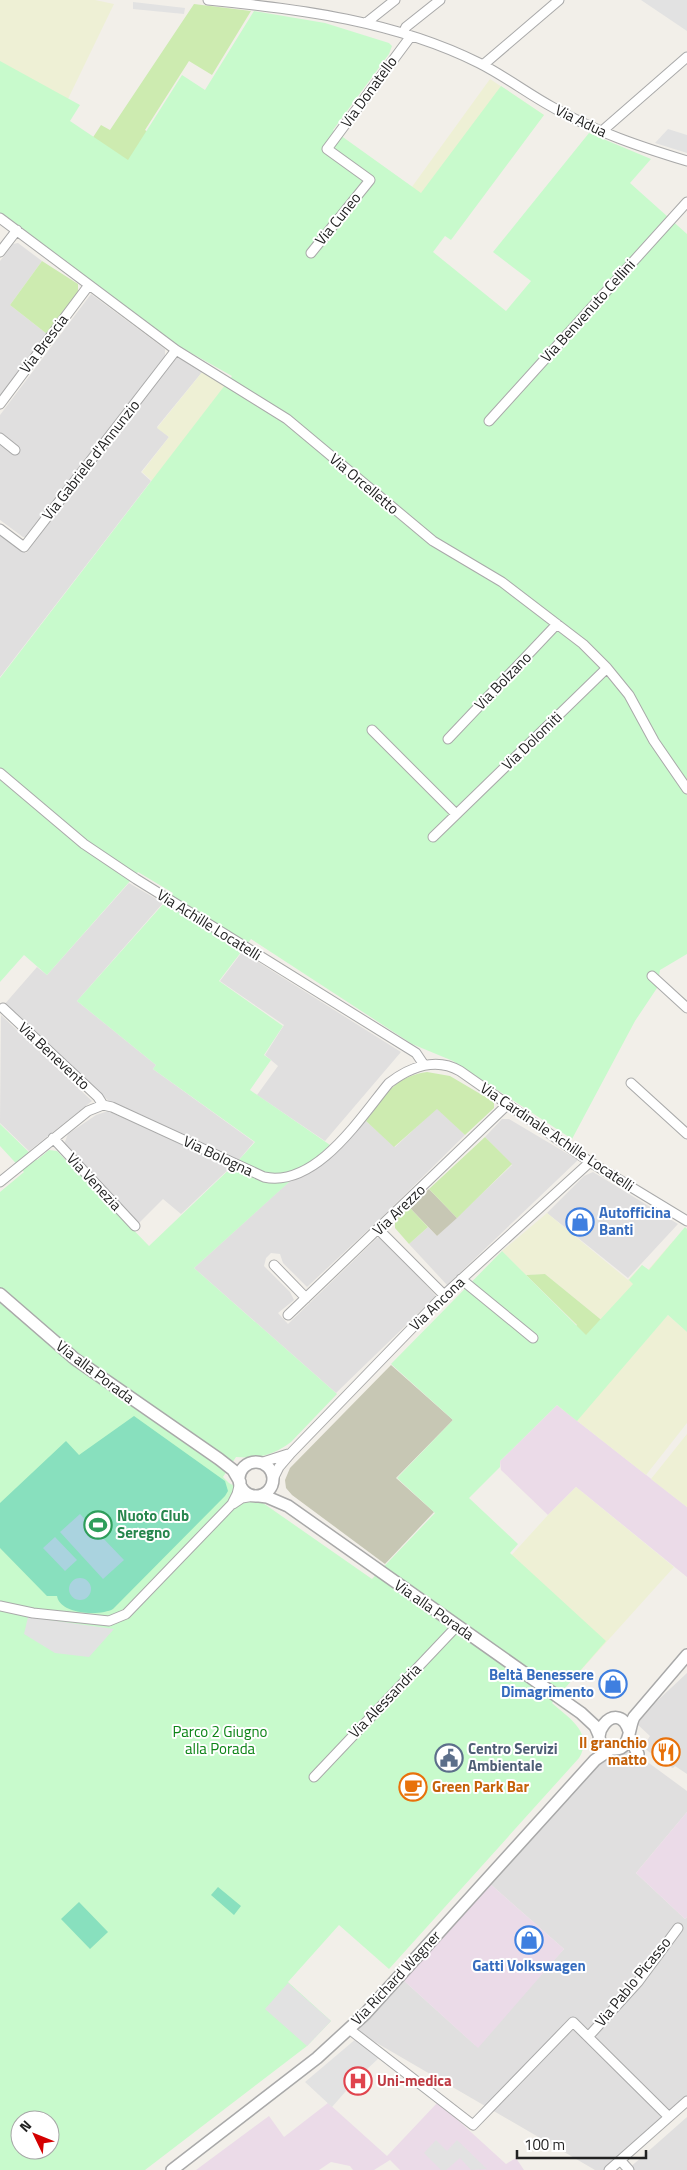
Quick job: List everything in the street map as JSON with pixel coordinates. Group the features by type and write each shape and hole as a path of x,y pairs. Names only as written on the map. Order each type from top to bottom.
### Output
{"street":[{"name":"Via Adua","path":"208,0 317,12 407,34 483,65 555,109 601,132 640,147 687,161"},
{"path":"366,24 395,0"},
{"name":"Via Donatello","path":"327,149 407,34 406,27 440,0"},
{"path":"483,65 558,0"},
{"path":"601,132 687,57"},
{"name":"Via Cuneo","path":"311,253 370,180 327,149"},
{"name":"Via Benvenuto Cellini","path":"489,421 687,202"},
{"name":"Via Orcelletto","path":"0,218 176,350 287,419 433,541 502,582 557,624 607,668 629,695 654,741 687,789"},
{"path":"0,252 17,230"},
{"name":"Via Brescia","path":"0,404 89,285"},
{"name":"Via Gabriele d'Annunzio","path":"0,529 24,547 176,350"},
{"path":"0,438 15,450"},
{"name":"Via Bolzano","path":"448,739 557,624"},
{"name":"Via Dolomiti","path":"433,837 607,668"},
{"path":"372,730 456,814"},
{"name":"Via Achille Locatelli","path":"0,774 84,844 136,879 416,1053 424,1065"},
{"path":"652,976 687,1008"},
{"name":"Via Benevento","path":"2,1008 98,1098 103,1105"},
{"name":"Via Cardinale Achille Locatelli","path":"424,1065 451,1066 590,1162 685,1217"},
{"name":"Via Bologna","path":"103,1105 112,1107 264,1177 281,1180 302,1172 322,1160 337,1146 389,1083 399,1075 424,1065"},
{"path":"631,1083 687,1134"},
{"name":"Via Arezzo","path":"288,1315 379,1230 508,1104"},
{"path":"0,1182 88,1111 103,1105"},
{"name":"Via Venezia","path":"53,1138 135,1226"},
{"name":"Via Ancona","path":"273,1481 279,1466 444,1295 590,1162"},
{"path":"379,1230 444,1295"},
{"path":"274,1265 306,1298"},
{"path":"461,1279 533,1338"},
{"name":"Via alla Porada","path":"0,1294 75,1359 219,1459 233,1470 240,1482"},
{"name":"Via Ancona","path":"256,1463 291,1453"},
{"name":"Via alla Porada","path":"219,1459 256,1463"},
{"path":"0,1606 33,1613 109,1621 126,1614 232,1504 238,1494 243,1470 256,1463 270,1470 273,1481 268,1491 256,1496 242,1498 232,1504"},
{"name":"Via alla Porada","path":"273,1481 288,1506"},
{"path":"240,1482 244,1491 256,1496"},
{"name":"Via alla Porada","path":"256,1496 266,1497 288,1506 581,1713 595,1726 600,1737"},
{"name":"Via Alessandria","path":"314,1777 457,1626"},
{"path":"644,1703 630,1714 613,1719 602,1725 600,1737 603,1744 616,1748 628,1741 634,1717 687,1655"},
{"name":"Via alla Porada","path":"581,1713 591,1717 613,1719"},
{"path":"613,1719 624,1722 629,1734"},
{"name":"Via Richard Wagner","path":"172,2170 317,2058 397,1980 595,1760 599,1751 600,1737"},
{"name":"Via Richard Wagner","path":"595,1760 616,1748"},
{"name":"Via Pablo Picasso","path":"588,2037 638,1982 678,1928"},
{"path":"349,2028 473,2125 573,2022 669,2118"},
{"path":"609,2170 687,2101"},
{"path":"621,2161 629,2170"}],"shaded area":[{"path":"0,0 95,0 114,4 67,101 0,213"},
{"path":"641,0 687,0 687,31"},
{"path":"133,2 185,8 184,14 133,9"},
{"path":"490,79 544,115 450,238 401,202"},
{"path":"668,129 687,135 687,153 655,143"},
{"path":"18,243 42,261 10,305 47,334 0,397 0,261 13,244"},
{"path":"91,294 165,349 165,356 28,537 23,537 0,520 0,415"},
{"path":"174,358 180,358 203,371 157,427 169,437 141,472 151,481 0,677 0,534 26,553"},
{"path":"203,371 266,410 147,487 152,481 142,472 169,437 157,428"},
{"path":"129,883 163,903 77,1001 156,1065 153,1069 254,1142 238,1161 109,1101 3,1006 37,967 47,975"},
{"path":"242,952 401,1052 325,1141 257,1095 278,1066 265,1055 284,1025 220,981"},
{"path":"1,1015 92,1101 29,1151 0,1123"},
{"path":"437,1108 465,1135 382,1217 307,1287 283,1263 280,1254 271,1253 266,1258 264,1266 290,1292 294,1300 278,1313 288,1324 377,1238 383,1238 436,1296 336,1393 194,1268 292,1179 324,1163 340,1150 366,1121 395,1147"},
{"path":"108,1111 232,1166 181,1214 163,1199 138,1224 64,1144 68,1134 96,1115"},
{"path":"502,1119 509,1119 578,1160 447,1285 409,1244 428,1227 437,1236 512,1165 485,1137"},
{"path":"593,1172 678,1224 628,1278 547,1213 584,1176"},
{"path":"429,1189 457,1218 437,1236 409,1207"},
{"path":"547,1213 628,1280 642,1265 648,1270 673,1241 667,1315 637,1349 545,1274 525,1275 502,1251"},
{"path":"668,1315 687,1332 687,1423 646,1475 557,1405 619,1371"},
{"path":"391,1365 453,1420 396,1478 434,1512 385,1564 292,1495 286,1488 285,1480 290,1468"},
{"path":"557,1405 687,1507 687,1577 576,1487 548,1515 501,1470 500,1461"},
{"path":"687,1434 687,1507 651,1479"},
{"path":"576,1487 674,1567 564,1689 458,1614"},
{"path":"28,1617 114,1629 89,1657 55,1653 24,1634"},
{"path":"687,1673 687,1774 675,1766 673,1768 664,1764 643,1747 650,1736 637,1724 657,1701"},
{"path":"623,1750 638,1755 687,1791 687,1812 636,1873 685,1919 687,1917 687,2100 606,2170 595,2170 351,2028 401,1978 475,2045 564,1949 488,1882 596,1761"},
{"path":"687,1812 687,1917 685,1919 636,1873"},
{"path":"488,1882 564,1949 478,2048 401,1978"},
{"path":"288,1983 331,2021 307,2046 265,2009"},
{"path":"357,2038 380,2057 365,2071 357,2067 350,2069 343,2081 346,2091 332,2107 305,2082"},
{"path":"438,2102 506,2164 516,2158 524,2170 400,2170 390,2160 374,2170 353,2170 350,2166 331,2162 319,2170 196,2170 269,2116 284,2137 328,2103 387,2156"},
{"path":"687,2117 687,2170 627,2170"},
{"path":"436,2140 447,2151 457,2140 487,2169 471,2170 460,2158 446,2170 441,2170 424,2153"}],"green space":[{"path":"194,4 251,11 212,75 189,61 145,130 170,146 60,188 101,125 110,130"},
{"name":"Parco 2 Giugno alla Porada","path":"254,11 325,23 389,43 392,46 389,54 333,130 421,193 501,86 544,115 451,240 445,236 433,252 506,311 531,281 493,252 589,133 651,159 630,183 687,234 687,954 660,970 657,988 635,1021 572,1139 453,1061 412,1044 251,939 219,981 283,1026 264,1055 271,1060 250,1090 330,1145 194,1268 337,1394 291,1442 265,1455 236,1457 223,1477 229,1483 263,1503 372,1579 435,1513 397,1478 453,1420 391,1364 502,1251 586,1335 633,1284 629,1280 642,1265 649,1270 685,1227 687,1229 687,1332 668,1315 577,1421 557,1405 500,1461 500,1467 469,1498 518,1544 510,1553 606,1641 552,1703 572,1720 582,1734 584,1741 583,1749 579,1758 389,1969 339,1925 288,1982 331,2021 307,2046 145,2170 0,2170 0,1192 24,1172 0,1146 0,1124 37,1160 49,1150 57,1151 149,1246 238,1161 255,1142 153,1069 156,1065 77,1001 173,893 138,872 47,975 24,955 0,982 0,678 232,376 175,344 0,214 0,61 80,105 70,121 128,160 182,75 205,90"},
{"path":"42,261 78,284 78,292 47,334 10,305"},
{"path":"427,1072 450,1076 494,1102 494,1108 465,1135 437,1109 394,1147 366,1121 385,1096 398,1083 406,1078"},
{"path":"485,1137 512,1164 457,1218 429,1189"},
{"path":"409,1207 428,1227 409,1244 395,1228 395,1221"},
{"path":"545,1274 637,1349 619,1371 570,1333 577,1325 526,1275"},
{"name":"Nuoto Club Seregno","path":"134,1416 225,1481 228,1491 113,1609 100,1613 73,1610 65,1607 57,1596 47,1596 0,1548 0,1503 66,1441 79,1455"},
{"path":"218,1887 241,1906 234,1915 211,1895"},
{"path":"79,1902 108,1932 90,1949 61,1919"}],"water":[{"path":"80,1514 124,1560 103,1579 60,1532"},
{"path":"55,1537 77,1560 65,1571 43,1548"},
{"path":"76,1578 84,1578 91,1585 91,1593 84,1600 76,1600 69,1593 69,1585"}],"place":[{"name":"Autofficina Banti","path":"580,1222"},
{"name":"Nuoto Club Seregno","path":"98,1525"},
{"name":"Beltà Benessere Dimagrimento","path":"613,1684"},
{"name":"Il granchio matto","path":"666,1752"},
{"name":"Centro Servizi Ambientale","path":"449,1758"},
{"name":"Green Park Bar","path":"413,1787"},
{"name":"Gatti Volkswagen","path":"529,1940"},
{"name":"Uni-medica","path":"358,2081"}]}
